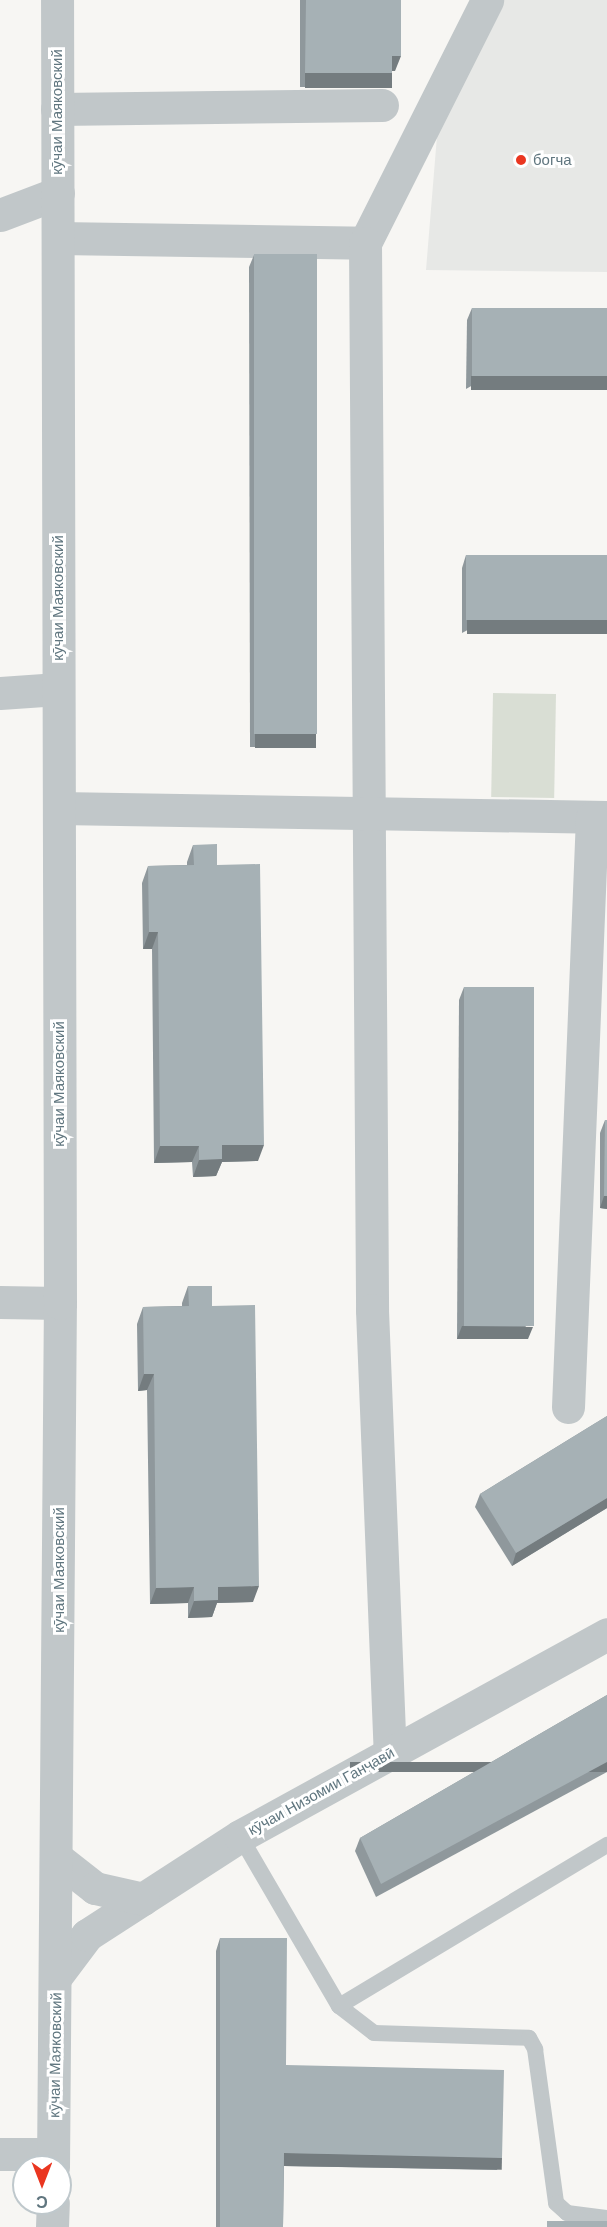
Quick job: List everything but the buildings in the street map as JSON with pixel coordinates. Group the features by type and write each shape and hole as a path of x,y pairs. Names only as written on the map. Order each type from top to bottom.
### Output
{"street":[{"name":"кӯчаи Маяковский","path":"53,2155 58,1859 60,1303 57,0"},
{"path":"390,1753 372,1310 365,243 487,0"},
{"path":"57,109 382,105"},
{"path":"0,215 58,193"},
{"path":"58,238 365,243"},
{"path":"0,693 58,688"},
{"path":"59,808 600,817 593,1117 568,1407"},
{"path":"0,1302 60,1303"},
{"name":"кӯчаи Низомии Ганҷавӣ","path":"57,1976 87,1935 240,1836 607,1634"},
{"path":"58,1859 95,1888 143,1899"}],"lane":[{"path":"240,1836 339,2006 374,2034 530,2038 535,2049 556,2203 567,2213 607,2218"},
{"path":"339,2006 607,1845"}],"shaded area":[{"name":"богча","path":"482,0 607,0 607,272 426,270 444,51"},
{"path":"493,693 556,694 554,798 491,797"}],"place":[{"name":"богча","path":"521,160"}]}
